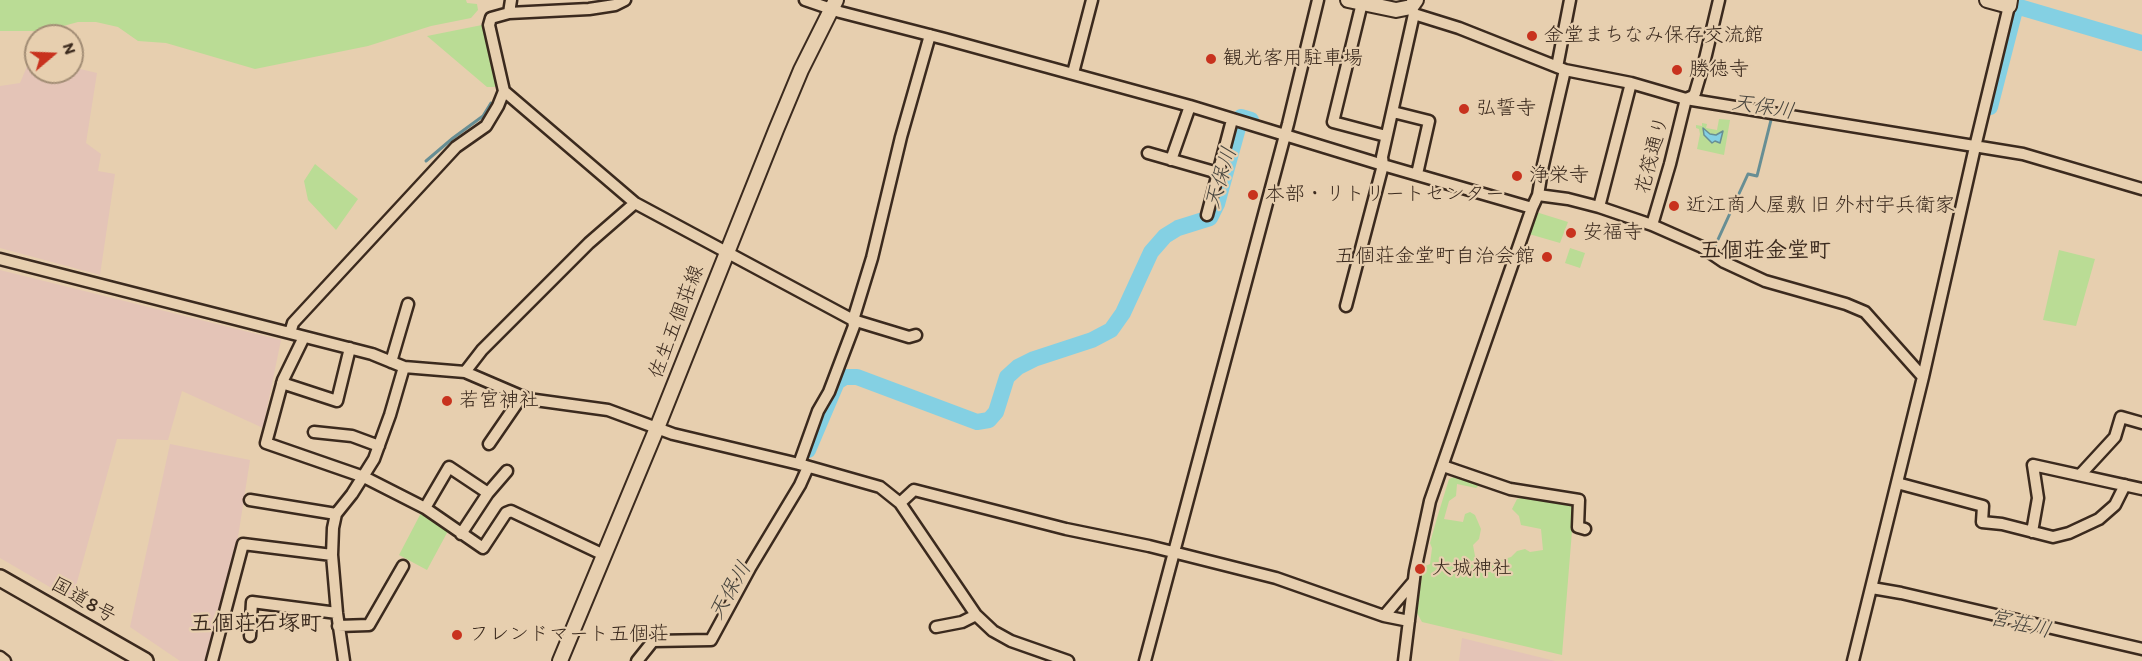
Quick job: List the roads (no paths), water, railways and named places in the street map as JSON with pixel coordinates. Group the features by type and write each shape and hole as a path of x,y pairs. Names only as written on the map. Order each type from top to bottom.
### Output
{"highway":[{"name":"国道8号","path":"0,578 145,661"}],"main road":[{"path":"1987,0 2010,3"},
{"path":"1355,2 1396,10 1414,7"},
{"name":"佐生五個荘線","path":"560,661 657,428 726,251 801,70 833,4"}],"street":[{"path":"509,13 511,0"},
{"path":"290,333 294,323 456,147 486,126 504,91 489,25 491,18 509,13 589,4 615,5 625,0"},
{"path":"805,0 833,4 930,35 1190,106 1237,122 1285,132 1532,208"},
{"path":"1072,73 1092,0"},
{"path":"1144,661 1318,0"},
{"path":"1404,661 1414,581 1430,501 1538,195 1561,68 1570,0"},
{"name":"花筏通り","path":"1652,223 1691,96 1705,59 1719,0"},
{"path":"1355,2 1333,122 1386,136"},
{"path":"1853,661 1923,377 2010,3"},
{"path":"1346,306 1382,161 1414,7 1459,28 1561,68 1691,96 2023,154 2142,189"},
{"path":"638,661 653,641 711,640 750,568 800,485 818,411 829,392 854,326 853,320 872,258 930,35"},
{"path":"1599,206 1631,83"},
{"path":"504,91 635,203 853,320 909,337 916,335"},
{"path":"1171,160 1190,106"},
{"path":"1393,112 1429,121 1417,171"},
{"path":"1207,215 1218,173 1237,122"},
{"path":"1148,153 1218,173"},
{"path":"1538,195 1599,206 1652,223 1702,247 1724,262 1765,281 1865,312 1923,377"},
{"path":"465,372 482,350 589,243 635,203"},
{"path":"0,259 350,348 404,367 465,372 525,398 608,410 673,434 880,487 900,503 976,615 993,631 1011,641 1068,661"},
{"path":"391,362 408,304"},
{"path":"304,337 282,383 266,443 364,477 425,508 483,548 506,513 511,511 604,555"},
{"path":"282,383 337,401 350,348"},
{"path":"344,661 338,626 332,555 333,528 336,514 364,477 379,446 404,367"},
{"path":"489,444 525,398"},
{"path":"2080,475 2115,437 2121,417 2142,423"},
{"path":"314,432 352,436 379,446"},
{"path":"2032,532 2038,498 2033,465 2142,489"},
{"path":"1443,466 1510,489 1579,500 1578,527 1585,529"},
{"path":"425,508 449,467 488,493"},
{"path":"461,534 488,493 507,471"},
{"path":"1897,483 1983,506 1982,522 2002,524 2053,537 2069,533 2098,519 2115,505 2125,485"},
{"path":"900,503 914,490 1066,529 1276,578 1384,616 1409,621"},
{"path":"250,500 336,514"},
{"path":"212,661 243,544 332,555"},
{"path":"338,626 369,625 403,566"},
{"path":"1384,616 1414,581"},
{"path":"1872,588 2142,649"},
{"path":"250,636 252,602 337,613"},
{"path":"936,627 962,622 976,615"},
{"path":"0,657 5,661"}],"water":[{"path":"1703,128 1710,134 1716,135 1723,131 1720,143 1715,141 1712,143 1704,135"}],"waterway":[{"name":"天保川","path":"1990,107 2016,6 2142,43"},
{"path":"426,161 483,116 491,103"},
{"path":"1708,246 1715,246 1748,174 1757,176 1772,116"},
{"name":"天保川","path":"808,450 837,382 845,377 857,377 977,422 989,420 996,412 1007,377 1018,367 1034,359 1092,340 1111,330 1123,313 1151,252 1165,236 1178,228 1210,218 1217,204 1241,117 1251,120"}],"place":[{"name":"金堂まちなみ保存交流館","path":"1532,36"},
{"name":"観光客用駐車場","path":"1211,59"},
{"name":"勝徳寺","path":"1677,70"},
{"name":"弘誓寺","path":"1464,109"},
{"name":"浄栄寺","path":"1517,176"},
{"name":"本部・リトリートセンター","path":"1253,195"},
{"name":"近江商人屋敷 旧 外村宇兵衛家","path":"1674,206"},
{"name":"安福寺","path":"1571,233"},
{"name":"五個荘金堂町自治会館","path":"1547,257"},
{"name":"若宮神社","path":"447,401"},
{"name":"大城神社","path":"1420,569"},
{"name":"フレンドマート五個荘","path":"457,635"}],"district":[{"name":"五個荘金堂町","path":"1765,251"},
{"name":"五個荘石塚町","path":"256,624"}],"water label":[{"name":"宮荘川","path":"2020,625"}]}
